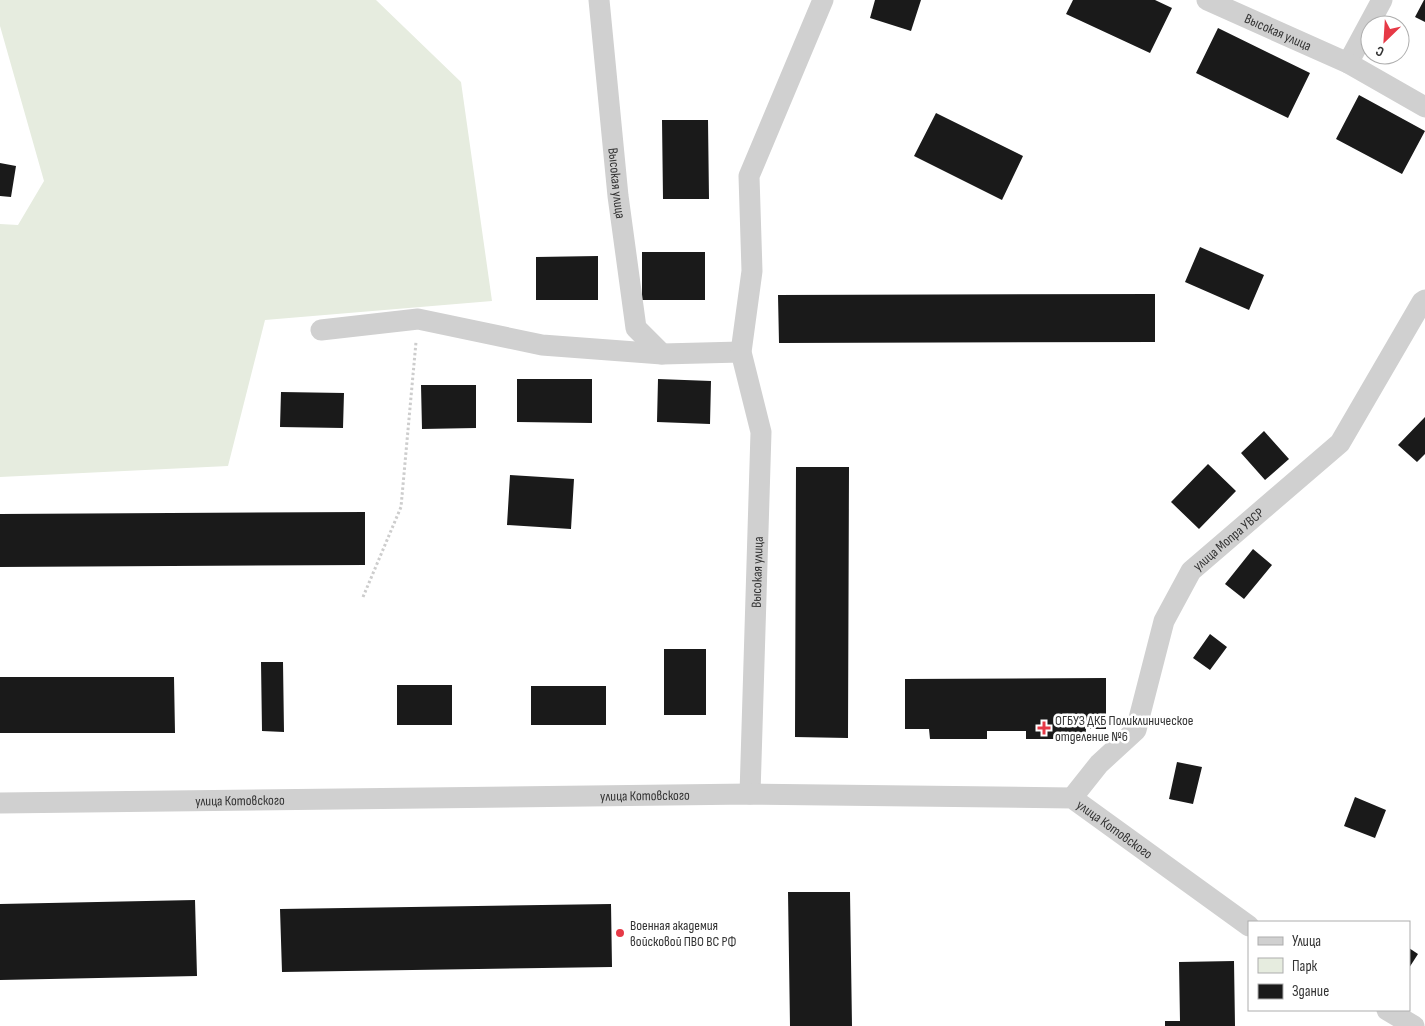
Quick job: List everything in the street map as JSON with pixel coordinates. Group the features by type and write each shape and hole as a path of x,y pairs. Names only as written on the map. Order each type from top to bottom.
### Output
{"street":[{"name":"Высокая улица","path":"599,0 618,196 636,328 662,354"},
{"name":"Высокая улица","path":"750,794 761,432 741,352 752,271 748,176 823,0"},
{"name":"Высокая улица","path":"1207,0 1348,63 1425,107"},
{"path":"1348,63 1382,0"},
{"name":"улица Мопра УВСР","path":"1072,798 1099,764 1136,730 1164,621 1191,572 1340,443 1422,302 1425,300"},
{"path":"321,330 418,319 542,345 662,354 741,352"},
{"name":"улица Котовского","path":"0,804 750,794 1072,798 1248,925"},
{"path":"1389,1011 1414,1026"}],"path":[{"path":"364,597 401,507 418,319"}],"green space":[{"path":"0,0 376,0 461,82 492,301 265,320 228,466 0,477 0,224 18,225 44,181 0,26"}],"building":[{"path":"875,0 921,0 911,31 870,18"},
{"path":"1073,0 1155,0 1172,8 1150,53 1066,14"},
{"path":"1425,0 1425,22 1415,17"},
{"path":"1218,28 1310,73 1288,118 1196,73"},
{"path":"1359,95 1425,131 1402,174 1336,139"},
{"path":"936,113 1023,156 1002,200 914,156"},
{"path":"662,120 708,120 709,199 663,199"},
{"path":"0,163 16,166 11,197 0,196"},
{"path":"1200,247 1264,275 1249,310 1185,282"},
{"path":"642,252 705,252 705,300 642,300"},
{"path":"598,256 598,300 536,300 536,257"},
{"path":"1155,294 1155,342 779,343 778,295"},
{"path":"517,379 592,379 592,423 517,422"},
{"path":"658,379 711,381 710,424 657,422"},
{"path":"421,385 476,385 476,428 422,429"},
{"path":"281,392 344,393 343,428 280,427"},
{"path":"1425,417 1425,454 1417,462 1398,445"},
{"path":"1264,431 1289,459 1265,480 1241,453"},
{"path":"1208,464 1236,491 1199,529 1171,502"},
{"path":"796,467 849,467 848,738 795,737"},
{"path":"510,475 574,479 571,529 507,525"},
{"path":"365,512 365,565 0,567 0,514"},
{"path":"1253,549 1272,565 1244,599 1225,584"},
{"path":"1210,634 1227,647 1210,670 1193,658"},
{"path":"664,649 706,649 706,715 664,715"},
{"path":"261,662 283,662 284,732 262,731"},
{"path":"0,677 174,677 175,733 0,733"},
{"path":"1106,678 1106,729 1086,729 1085,739 1026,739 1026,731 987,731 987,739 930,739 929,729 905,729 905,679"},
{"path":"397,685 452,685 452,725 397,725"},
{"path":"531,686 606,686 606,725 531,725"},
{"path":"1177,762 1202,767 1193,804 1169,799"},
{"path":"1355,797 1386,810 1375,838 1344,826"},
{"path":"788,892 850,892 852,1026 790,1026"},
{"path":"195,900 197,976 0,980 0,904"},
{"path":"611,904 612,967 282,972 280,909"},
{"path":"1410,949 1418,954 1410,966"},
{"path":"1234,961 1235,1026 1165,1026 1165,1021 1180,1021 1179,962"}],"place":[{"name":"ОГБУЗ ДКБ Поликлиническое отделение №6","path":"1044,728"},
{"name":"Военная академия войсковой ПВО ВС РФ","path":"620,933"}]}
